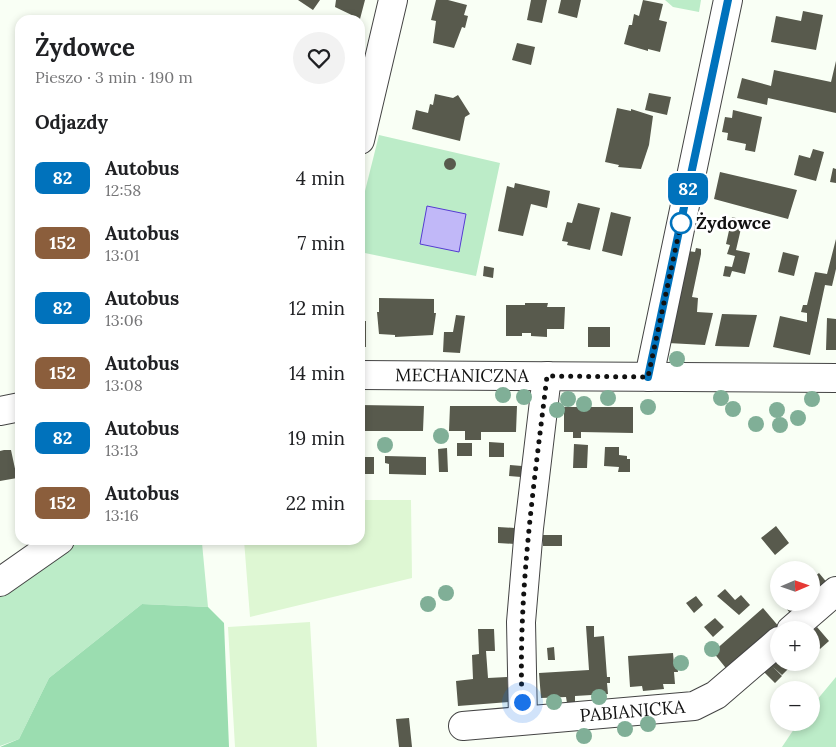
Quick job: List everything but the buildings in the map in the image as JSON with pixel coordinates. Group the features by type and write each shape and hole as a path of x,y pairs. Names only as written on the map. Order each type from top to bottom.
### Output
{"street":[{"path":"365,119 393,0"},
{"path":"648,377 728,0"},
{"name":"MECHANICZNA","path":"365,375 836,378"},
{"path":"523,720 521,622 529,528 547,376"},
{"path":"0,412 15,408"},
{"path":"0,582 53,545"},
{"path":"801,621 836,591"},
{"name":"PABIANICKA","path":"463,726 694,706 716,694 770,649"}],"green space":[{"path":"665,0 701,0 699,12 673,7"},
{"path":"379,135 500,163 476,276 365,253 365,191"},
{"path":"365,500 411,500 412,578 250,617 244,545 365,545"},
{"path":"68,545 202,545 208,607 142,604 49,678 19,739 0,746 0,593"},
{"path":"142,604 208,607 224,623 229,747 0,747 19,739 49,678"},
{"path":"310,622 317,747 235,747 228,627"},
{"path":"836,677 836,747 782,747 793,731 820,731 820,696"}],"shaded area":[{"path":"427,206 466,214 459,252 420,244"}],"bus line":[{"name":"82","path":"648,377 728,0"}],"place":[{"name":"Żydowce","path":"681,223"}],"route":[{"path":"522,702 521,622 529,528 547,376 648,377 681,223"}]}
